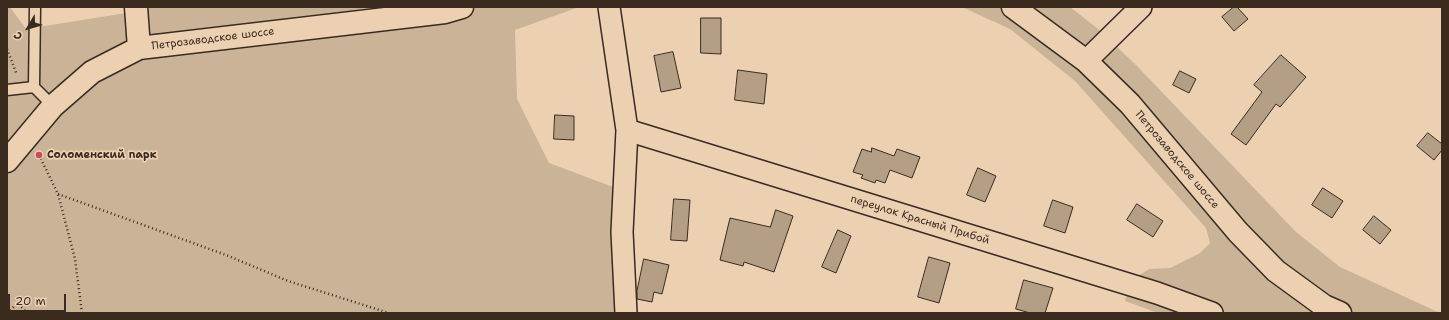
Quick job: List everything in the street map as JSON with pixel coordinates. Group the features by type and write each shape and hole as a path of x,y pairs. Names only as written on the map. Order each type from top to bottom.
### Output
{"main road":[{"path":"136,7 139,48"},
{"name":"Петрозаводское шоссе","path":"7,162 53,106 92,72 139,48 445,12 462,7"},
{"name":"Петрозаводское шоссе","path":"1013,7 1086,61 1130,104 1238,232 1276,271 1324,306 1340,313"}],"street":[{"path":"609,7 626,130 622,232 626,313"},
{"path":"1086,61 1141,7"},
{"name":"переулок Красный Прибой","path":"626,130 1157,293 1212,313"}],"lane":[{"path":"34,7 34,88"},
{"path":"7,90 34,88 53,106"}],"path":[{"path":"7,49 22,88"},
{"path":"28,136 58,194 75,259 82,313"},
{"path":"58,194 226,255 288,281 389,313"},
{"path":"7,313 18,303 27,313"}],"shaded area":[{"path":"7,7 10,7 26,29 126,13 133,7 579,7 515,30 517,99 549,163 632,194 634,313 7,313"},
{"path":"962,7 1070,7 1097,28 1137,66 1296,232 1340,267 1440,313 1158,313 1125,301 1130,281 1149,269 1170,268 1200,253 1210,243 1206,228 1075,81 1010,29"}],"building":[{"path":"1234,7 1237,7 1248,19 1234,31 1222,17"},
{"path":"701,18 721,18 721,54 701,53"},
{"path":"673,52 681,88 661,92 654,56"},
{"path":"1281,55 1306,77 1280,107 1276,104 1246,145 1231,134 1262,92 1254,85"},
{"path":"738,70 767,74 764,104 735,100"},
{"path":"1180,71 1196,79 1189,93 1173,85"},
{"path":"555,115 574,116 574,140 554,139"},
{"path":"1428,133 1442,144 1442,150 1434,160 1417,146"},
{"path":"872,148 894,156 897,149 920,157 912,178 890,170 885,183 876,180 875,183 861,178 863,175 853,172 862,149 871,152"},
{"path":"978,168 996,176 985,202 967,195"},
{"path":"1323,188 1343,201 1332,218 1312,205"},
{"path":"674,199 690,200 687,241 671,240"},
{"path":"1053,200 1073,207 1065,233 1044,226"},
{"path":"1137,204 1163,221 1153,237 1127,220"},
{"path":"776,210 793,216 774,272 744,262 743,266 720,260 730,218 770,227"},
{"path":"1374,216 1391,230 1380,244 1363,230"},
{"path":"838,230 851,236 836,273 822,267"},
{"path":"929,257 950,263 939,303 918,297"},
{"path":"644,259 669,265 662,294 654,292 652,302 637,299 637,291"},
{"path":"1024,280 1053,288 1045,313 1030,313 1016,309"}],"place":[{"name":"Соломенский парк","path":"39,155"}]}
